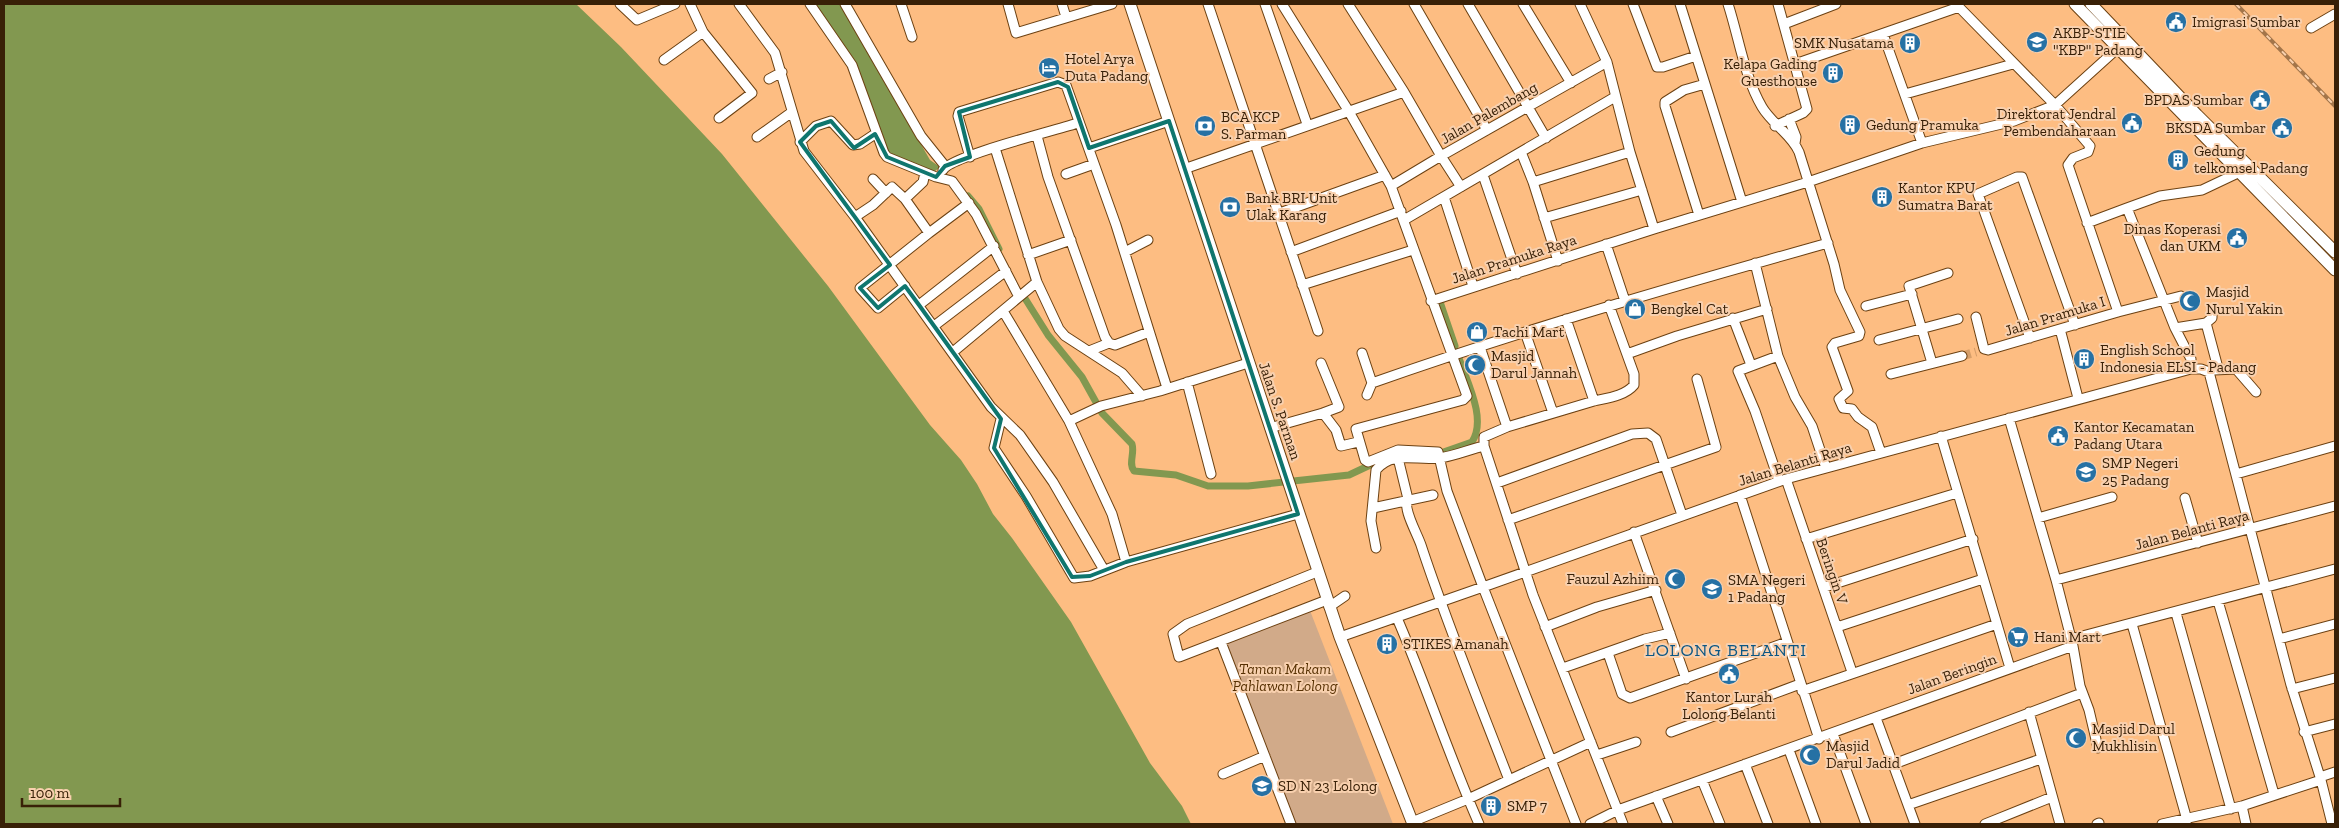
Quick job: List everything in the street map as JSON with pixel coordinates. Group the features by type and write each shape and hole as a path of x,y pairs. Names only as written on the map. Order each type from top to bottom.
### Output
{"main road":[{"path":"2075,4 2292,216 2335,270"},
{"path":"2091,4 2193,118"},
{"name":"Jalan S. Parman","path":"1134,5 1168,121 1328,603 1413,823"},
{"path":"2216,140 2240,172 2335,252"}],"street":[{"path":"620,4 637,20 675,4"},
{"path":"690,4 704,32 752,93 719,118"},
{"path":"739,4 769,43 782,72 804,151 855,217 1001,419 1020,435 1047,474 1104,570"},
{"path":"810,4 852,65 875,134 887,157 925,172 940,172 970,157 995,148 1078,123"},
{"path":"846,4 940,172 952,181 968,203 994,246 1006,271 1022,295"},
{"path":"901,4 912,37"},
{"path":"1008,4 1016,33 1112,4"},
{"path":"1062,4 1066,17"},
{"path":"1208,4 1318,331"},
{"path":"1265,4 1307,124"},
{"path":"1282,4 1348,110 1391,186 1431,301 1454,356 1466,398 1358,428 1355,432 1358,442 1365,460 1368,462 1398,450 1439,456"},
{"name":"Jalan Palembang","path":"1348,4 1404,92 1441,156 1607,62"},
{"path":"1414,4 1487,130"},
{"path":"1468,4 1546,138"},
{"path":"1523,4 1571,83"},
{"path":"1633,4 1657,67 1663,67 1696,56"},
{"path":"1680,4 1742,202"},
{"path":"1728,4 1751,86 1775,126 1795,143"},
{"path":"1775,126 1807,109 1778,4"},
{"path":"1784,24 1836,4"},
{"path":"1583,5 1607,62 1630,152 1654,228"},
{"path":"1795,64 1884,34 1957,6 2055,105 2090,146 2088,152 2073,158 2068,165 2118,312"},
{"path":"2311,28 2335,14"},
{"path":"664,60 704,32"},
{"path":"1884,34 1922,143"},
{"path":"2055,105 2118,48"},
{"path":"1905,94 2013,64"},
{"path":"769,79 782,72"},
{"path":"970,157 958,116 960,111 1061,82 1068,87 1078,123 1089,148 1125,252 1167,388"},
{"path":"1699,215 1664,106 1665,102 1677,94 1705,84"},
{"path":"1184,169 1307,124 1404,92"},
{"path":"1404,220 1615,97"},
{"name":"Jalan Pramuka Raya","path":"1431,301 1472,286 1558,261 1654,228 1808,182 1922,143 2014,121 2055,105"},
{"path":"757,137 792,112"},
{"path":"1789,119 1828,243 1840,290 1860,334 1835,343 1832,347 1848,391 1839,399 1843,408 1852,409 1858,417 1870,424 1881,453"},
{"path":"1089,148 1168,121"},
{"path":"800,142 816,126 824,122 836,124 850,142 857,145 875,134"},
{"path":"1037,136 1048,177 1109,343"},
{"path":"995,148 1037,282 1062,334 1122,373 1142,396"},
{"path":"1521,152 1533,182 1558,261"},
{"path":"1533,182 1630,152"},
{"path":"1391,186 1441,156 1461,187"},
{"path":"1066,174 1094,164"},
{"path":"905,200 923,182 925,172"},
{"path":"2087,223 2160,196 2202,190 2240,172"},
{"path":"1482,174 1516,274"},
{"path":"1278,214 1385,176"},
{"path":"2030,338 1978,194 2017,177 2022,177 2075,324"},
{"path":"873,180 886,193"},
{"path":"855,217 892,187 905,200 929,233"},
{"path":"1544,218 1642,190"},
{"path":"1444,197 1472,286"},
{"path":"905,286 878,308 860,288 968,203"},
{"path":"2127,208 2175,328 2191,359 2191,369 2201,369 2209,372 2218,368 2236,369 2256,392"},
{"path":"1291,252 1401,211"},
{"path":"1028,255 1071,240"},
{"path":"1125,252 1148,240"},
{"path":"1372,383 1566,319 1828,243"},
{"path":"1606,244 1625,301"},
{"path":"919,305 994,246"},
{"path":"1302,285 1413,250"},
{"path":"1755,263 1778,356 1795,397 1812,426 1826,468"},
{"path":"934,326 1006,271"},
{"path":"1932,364 1909,286 1948,273"},
{"path":"953,352 1037,282"},
{"path":"1866,306 1912,294"},
{"name":"Jalan Pramuka I","path":"1976,317 1980,350 1988,350 2075,324 2181,296"},
{"path":"1609,306 1634,374 1634,385 1629,390 1611,398 1594,401 1507,427 1484,437 1484,446 1524,572 1623,824"},
{"path":"1627,354 1733,318 1767,309"},
{"path":"1002,311 1068,421 1112,514 1126,562"},
{"path":"2175,328 2206,323 2211,320 2212,311"},
{"path":"1733,318 1751,365 1778,356"},
{"path":"1566,319 1594,401"},
{"path":"1879,340 1921,327 1958,319"},
{"path":"2206,323 2218,368"},
{"path":"2060,329 2078,398"},
{"path":"1089,351 1109,343 1115,345 1150,332"},
{"path":"1525,332 1553,413"},
{"path":"1480,347 1507,427"},
{"path":"1362,352 1372,383 1367,395"},
{"path":"1890,374 1962,356"},
{"path":"1068,421 1101,406 1142,396 1248,363"},
{"path":"1270,428 1339,407 1321,363"},
{"name":"Beringin V","path":"1751,365 1738,370 1738,373 1806,539 1852,672"},
{"name":"Jalan Belanti Raya","path":"1340,638 1783,480 2078,398 2191,369"},
{"path":"2209,372 2292,689 2332,820"},
{"path":"1508,520 1713,448 1717,444 1697,379"},
{"path":"1187,382 1212,474"},
{"path":"1323,413 1336,430 1341,446 1358,442"},
{"path":"2008,418 2056,580 2072,642 2082,693 2090,710 2098,748"},
{"path":"1001,419 994,448 1026,496 1070,575 1078,579 1126,562 1298,514"},
{"path":"1497,483 1559,459 1640,433 1654,435 1682,515"},
{"path":"1941,436 2010,668"},
{"path":"1376,548 1371,521 1376,470 1388,461 1398,458 1439,456 1484,446"},
{"path":"2236,474 2335,446"},
{"path":"1439,456 1447,491 1576,824"},
{"path":"1398,458 1408,500 1405,507 1406,512 1415,527 1440,602 1509,780"},
{"path":"1806,539 1957,493"},
{"path":"1373,508 1433,495"},
{"path":"1740,495 1819,739"},
{"path":"2038,518 2112,497"},
{"path":"2186,498 2198,543"},
{"name":"Jalan Belanti Raya","path":"2056,580 2335,506"},
{"path":"1634,532 1686,679"},
{"path":"1824,587 1973,539"},
{"name":"Jalan Beringin","path":"1590,824 1618,810 1656,796 1789,750 2010,668 2055,654 2072,642 2335,568"},
{"path":"1318,572 1175,630 1173,637 1179,657 1345,596"},
{"path":"1837,627 1983,579"},
{"path":"1546,627 1597,607 1656,590"},
{"path":"2218,602 2274,794"},
{"path":"2176,613 2231,808"},
{"path":"1397,618 1405,632 1479,824"},
{"path":"1670,732 1997,624"},
{"path":"2132,624 2187,820"},
{"path":"2279,639 2335,624"},
{"path":"1562,668 1670,633"},
{"path":"1221,642 1291,824"},
{"path":"1608,653 1622,694 1627,698 1686,679 1787,642"},
{"path":"2292,689 2335,678"},
{"path":"1894,764 2082,693"},
{"path":"2030,712 2041,759 2060,824"},
{"path":"1876,718 1915,824"},
{"path":"2304,732 2335,724"},
{"path":"1833,734 1866,824"},
{"path":"1413,823 1591,742"},
{"path":"1597,755 1636,742"},
{"path":"1789,750 1816,824"},
{"path":"1223,774 1265,756"},
{"path":"1908,805 2041,759"},
{"path":"1744,764 1768,824"},
{"path":"2162,824 2187,820 2242,806 2335,772"},
{"path":"1702,780 1720,824"},
{"path":"1656,796 1668,824"},
{"path":"1985,824 2052,797"},
{"path":"2242,806 2246,824"}],"highlighted area":[{"path":"1058,82 1068,87 1089,148 1169,121 1298,514 1126,562 1090,576 1072,577 994,448 1001,419 919,305 905,286 878,308 860,288 890,265 800,142 816,126 831,121 854,148 875,134 887,157 936,177 945,166 970,157 959,112"}],"green space":[{"name":"Taman Makam Pahlawan Lolong","path":"1309,608 1393,824 1292,824 1220,643"}],"shaded area":[{"path":"4,4 576,4 621,47 722,154 828,286 930,425 961,460 977,484 993,514 1071,622 1150,763 1182,806 1191,824 4,824"},
{"path":"815,4 841,4 930,160 940,167 934,172 888,154 854,59"}],"waterway":[{"path":"968,196 979,209 999,249"},
{"path":"1021,292 1048,335 1082,377 1102,413 1132,444 1132,468 1134,471 1176,475 1208,486 1248,486 1349,475 1383,459"},
{"path":"1445,297 1440,302 1455,346"},
{"path":"1435,455 1472,442 1476,433 1477,412 1471,389 1459,358"}],"tunnel":[{"path":"1962,356 1976,352"}],"railway":[{"path":"2236,4 2335,106"}],"place":[{"name":"Imigrasi Sumbar","path":"2176,22"},
{"name":"AKBP-STIE \"KBP\" Padang","path":"2037,42"},
{"name":"SMK Nusatama","path":"1910,43"},
{"name":"Hotel Arya Duta Padang","path":"1049,68"},
{"name":"Kelapa Gading Guesthouse","path":"1833,73"},
{"name":"BPDAS Sumbar","path":"2260,100"},
{"name":"Direktorat Jendral Pembendaharaan","path":"2132,123"},
{"name":"Gedung Pramuka","path":"1850,125"},
{"name":"BCA KCP S. Parman","path":"1205,126"},
{"name":"BKSDA Sumbar","path":"2282,128"},
{"name":"Gedung telkomsel Padang","path":"2178,160"},
{"name":"Kantor KPU Sumatra Barat","path":"1882,197"},
{"name":"Bank BRI Unit Ulak Karang","path":"1230,207"},
{"name":"Dinas Koperasi dan UKM","path":"2237,238"},
{"name":"Masjid Nurul Yakin","path":"2190,301"},
{"name":"Bengkel Cat","path":"1635,309"},
{"name":"Tachi Mart","path":"1477,332"},
{"name":"English School Indonesia ELSI - Padang","path":"2084,359"},
{"name":"Masjid Darul Jannah","path":"1475,365"},
{"name":"Kantor Kecamatan Padang Utara","path":"2058,436"},
{"name":"SMP Negeri 25 Padang","path":"2086,472"},
{"name":"Fauzul Azhiim","path":"1675,579"},
{"name":"SMA Negeri 1 Padang","path":"1712,589"},
{"name":"Hani Mart","path":"2018,637"},
{"name":"STIKES Amanah","path":"1387,644"},
{"name":"Kantor Lurah Lolong Belanti","path":"1729,674"},
{"name":"Masjid Darul Mukhlisin","path":"2076,738"},
{"name":"Masjid Darul Jadid","path":"1810,755"},
{"name":"SD N 23 Lolong","path":"1262,786"},
{"name":"SMP 7","path":"1491,806"}],"district":[{"name":"LOLONG BELANTI","path":"1726,650"}]}
